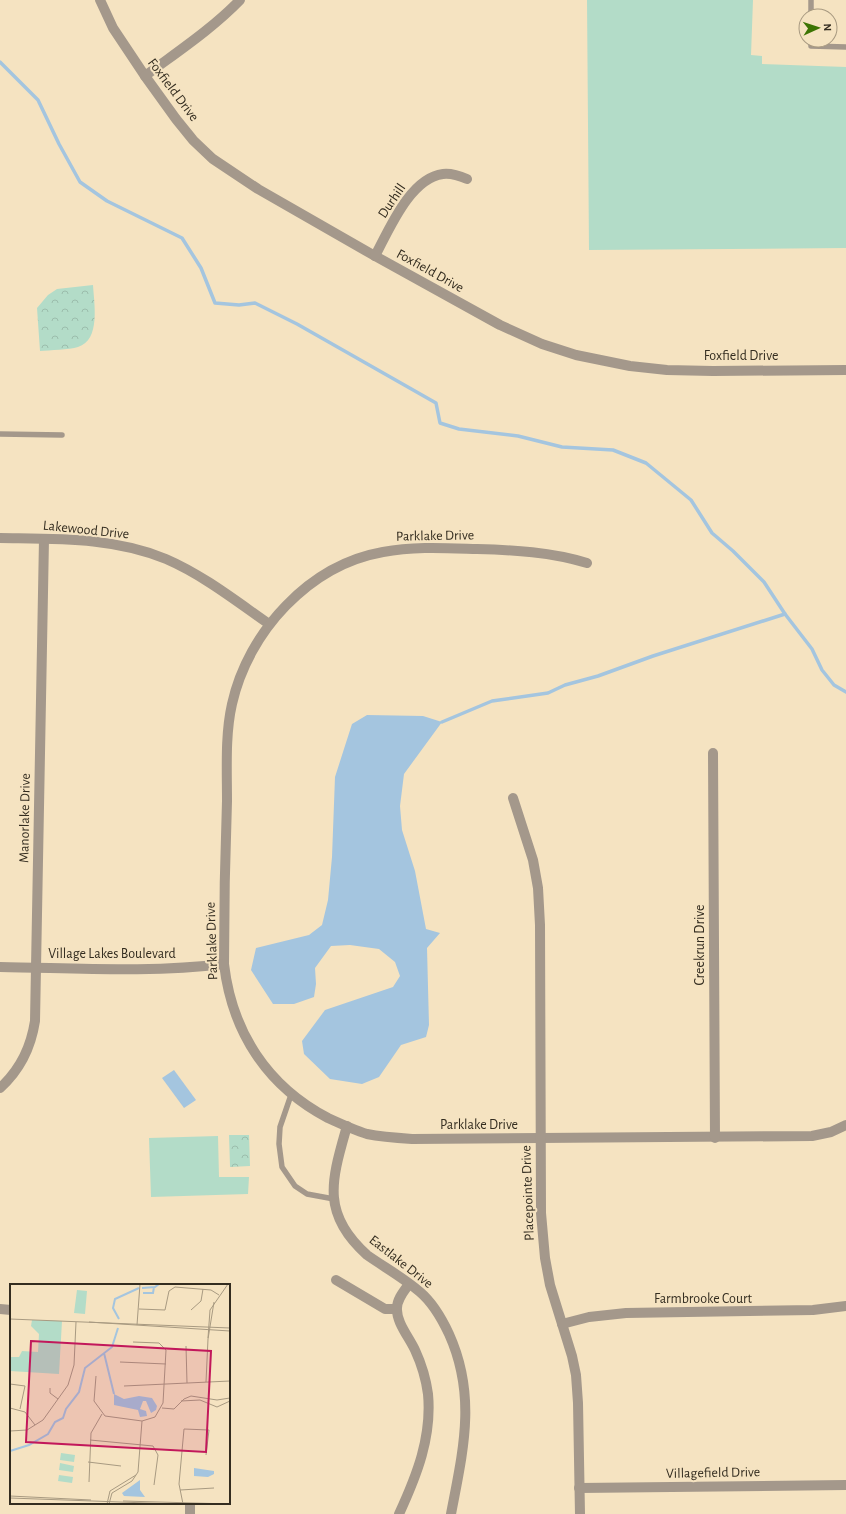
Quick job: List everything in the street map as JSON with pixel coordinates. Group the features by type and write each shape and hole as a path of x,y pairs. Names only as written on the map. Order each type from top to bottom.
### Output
{"street":[{"name":"Foxfield Drive","path":"100,0 113,28 145,76 193,140 220,164 258,189 500,325 542,344 576,355 630,366 667,370 846,370"},
{"path":"145,76 206,31 228,13 240,0"},
{"name":"Durhill","path":"375,256 402,207 419,186 435,176 444,174 453,174 467,179"},
{"name":"Lakewood Drive","path":"0,538 103,542 139,550 166,559 190,571 269,624"},
{"name":"Manorlake Drive","path":"0,1088 14,1074 28,1049 34,1021 44,539"},
{"name":"Parklake Drive","path":"587,563 550,554 504,549 411,548 383,552 356,560 330,571 306,587 292,599 269,624 252,651 240,676 232,704 229,722 224,899 224,964 226,983 231,1001 245,1036 254,1052 271,1075 291,1095 314,1111 347,1126 366,1133 384,1137 412,1139 715,1138 812,1136 831,1132 846,1125"},
{"name":"Creekrun Drive","path":"713,753 715,1138"},
{"name":"Placepointe Drive","path":"513,798 531,851 538,888 540,925 541,1212 544,1258 550,1285 576,1375 580,1514"},
{"name":"Village Lakes Boulevard","path":"0,967 122,970 168,969 224,964"},
{"name":"Eastlake Drive","path":"347,1126 335,1170 334,1198 343,1226 360,1249 420,1292 429,1301 443,1320 460,1363 465,1390 465,1436 451,1514"},
{"path":"336,1280 385,1309 396,1309"},
{"path":"400,1514 422,1460 426,1442 428,1414 426,1385 422,1367 415,1349 398,1317 396,1309 398,1301 408,1284"},
{"name":"Farmbrooke Court","path":"562,1324 589,1317 626,1313 813,1310 846,1306"},
{"path":"0,1309 10,1310"},
{"name":"Villagefield Drive","path":"579,1488 846,1485"}],"lane":[{"path":"0,434 62,435"},
{"path":"291,1095 280,1127 279,1144 282,1167 295,1186 307,1194 334,1198"}],"green space":[{"path":"587,0 753,0 751,55 762,56 762,64 846,67 846,248 589,250"},
{"path":"93,285 95,311 93,329 90,337 85,343 78,347 40,351 37,308 48,295 57,289"},
{"path":"229,1135 249,1135 250,1166 230,1167"},
{"path":"218,1136 219,1177 249,1177 248,1194 151,1197 149,1138"}],"water":[{"path":"367,715 423,716 442,722 404,774 400,806 402,830 415,871 426,929 440,933 427,948 429,1025 426,1037 401,1045 379,1077 362,1084 330,1079 304,1054 302,1041 325,1010 393,987 400,976 395,962 379,949 350,945 331,946 315,968 316,984 314,997 294,1004 273,1004 251,970 256,948 309,935 322,925 328,900 332,857 335,777 352,724"},
{"path":"174,1070 196,1100 184,1108 162,1078"}],"waterway":[{"path":"0,62 38,100 59,144 80,182 107,201 182,238 201,268 215,303 239,305 255,303 297,324 436,403 440,423 459,429 518,436 562,447 613,450 646,463 691,500 712,533 733,551 764,582 785,614 812,649 822,670 834,685 846,692"},
{"path":"442,722 492,701 548,693 565,685 598,676 653,656 785,614"}]}
